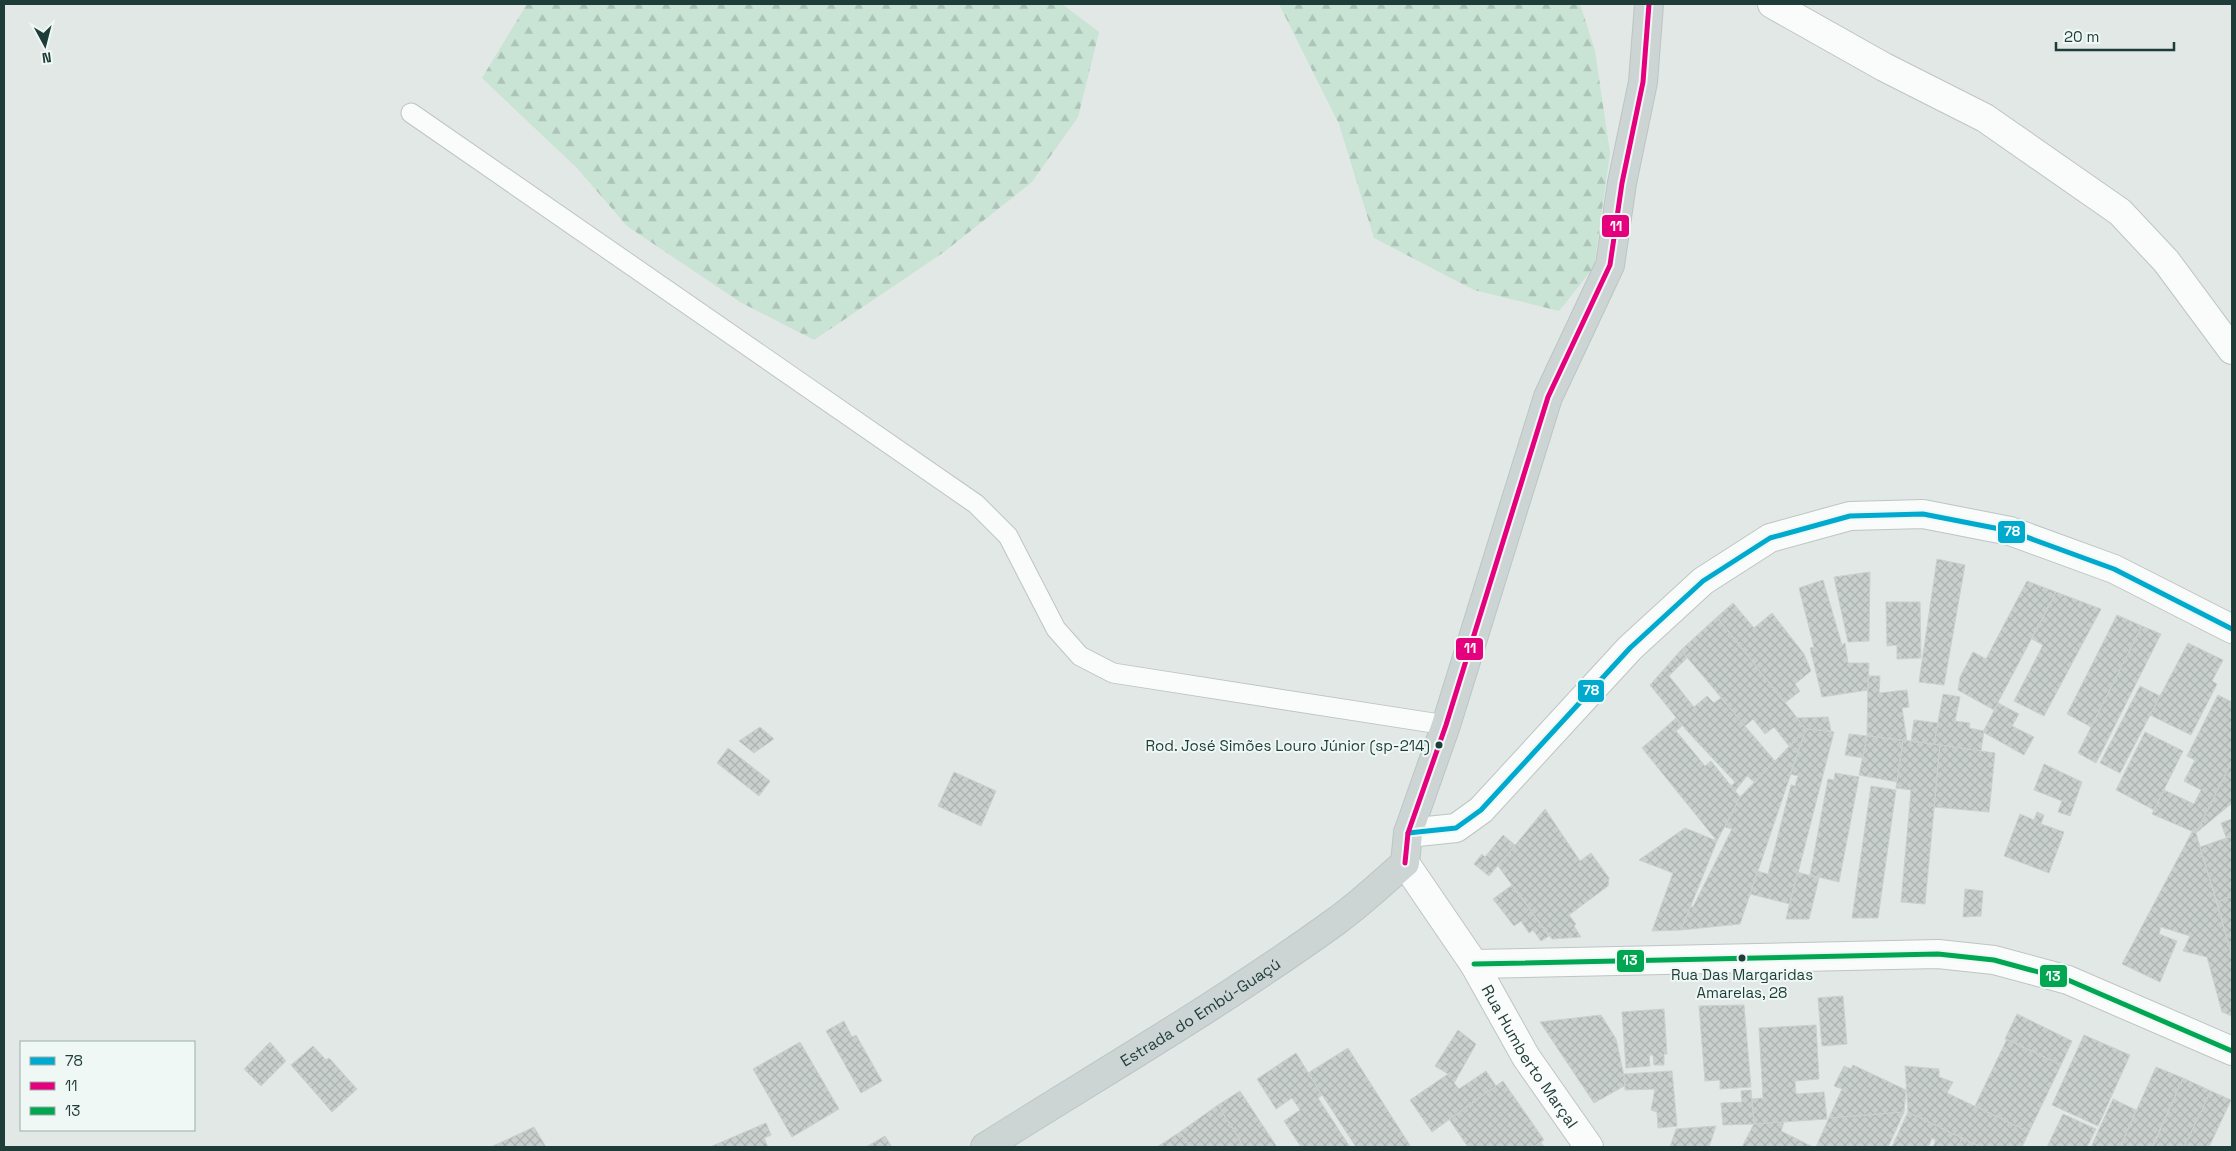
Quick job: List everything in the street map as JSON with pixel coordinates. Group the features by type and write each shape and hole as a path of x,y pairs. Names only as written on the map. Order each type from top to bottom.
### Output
{"main road":[{"path":"1405,863 1408,833 1446,725 1548,397 1610,265 1622,183 1643,82 1650,4"},
{"name":"Estrada do Embú-Guaçú","path":"986,1147 1166,1034 1288,954 1337,920 1405,863"}],"street":[{"path":"1772,4 1884,67 1985,118 2120,212 2166,261 2232,350"},
{"path":"1408,833 1456,828 1481,810 1630,648 1703,581 1770,538 1850,516 1923,514 2010,531 2114,569 2232,629"},
{"name":"Rua Humberto Marçal","path":"1405,863 1474,964 1526,1057 1589,1147"},
{"path":"1474,964 1938,954 1994,960 2068,980 2232,1051"}],"lane":[{"path":"411,112 976,504 1008,536 1056,630 1080,656 1113,673 1446,725"}],"green space":[{"path":"527,4 1062,4 1099,32 1078,117 1032,182 944,252 814,340 740,302 627,226 577,168 482,78"},
{"path":"1279,4 1580,4 1595,51 1610,153 1594,267 1559,311 1474,290 1374,238 1339,124"}],"building":[{"path":"1937,559 1965,565 1944,685 1919,682"},
{"path":"1870,572 1869,641 1848,642 1834,577"},
{"path":"1823,580 1842,645 1845,643 1848,663 1869,663 1868,690 1822,697 1810,648 1814,647 1799,588"},
{"path":"2027,581 2056,592 1994,710 1958,690 1960,677 1973,652 1986,659"},
{"path":"2056,592 2101,609 2044,716 2014,701 2043,645 2032,639"},
{"path":"1886,602 1920,602 1921,658 1897,659 1897,645 1887,646"},
{"path":"1733,603 1754,628 1772,613 1804,654 1811,671 1795,684 1800,691 1785,703 1717,617"},
{"path":"2117,615 2142,626 2091,727 2067,714"},
{"path":"1717,617 1806,729 1789,746 1774,727 1765,734 1753,719 1745,726 1681,650"},
{"path":"2142,626 2161,634 2096,763 2078,753"},
{"path":"2188,643 2223,660 2212,681 2217,684 2191,735 2150,715"},
{"path":"1681,650 1687,658 1669,676 1694,707 1707,696 1714,703 1721,698 1775,761 1754,782 1747,776 1735,791 1731,786 1735,782 1687,731 1650,685"},
{"path":"1868,676 1880,676 1879,693 1907,690 1909,707 1902,708 1907,741 1867,736"},
{"path":"2140,686 2160,696 2120,773 2100,763"},
{"path":"1943,694 1960,697 1955,721 1970,723 1969,728 1984,731 1981,751 1934,744"},
{"path":"2218,695 2232,702 2232,761 2196,833 2152,814 2164,790 2194,804 2201,790 2184,781 2195,760 2187,756"},
{"path":"1998,703 2019,714 2012,726 2034,737 2024,755 1983,732"},
{"path":"1828,717 1831,731 1806,729 1797,718"},
{"path":"1676,718 1682,726 1676,731 1705,766 1711,761 1740,797 1717,841 1642,748"},
{"path":"1914,720 1938,723 1934,744 1911,741"},
{"path":"760,727 774,739 754,753 739,741"},
{"path":"1806,729 1834,732 1790,904 1750,894 1757,871 1768,874 1791,785 1795,786 1798,776 1790,774"},
{"path":"1806,729 1740,924 1681,930 1690,907 1693,907 1732,829 1725,827 1740,797"},
{"path":"2145,732 2183,751 2154,810 2116,790"},
{"path":"1849,734 1867,736 1863,758 1845,755"},
{"path":"1867,736 1903,740 1897,782 1859,775"},
{"path":"1903,740 1940,745 1925,904 1901,902 1911,790 1896,788"},
{"path":"1940,745 1995,753 1989,812 1934,807"},
{"path":"728,748 770,781 759,796 717,763"},
{"path":"2232,761 2232,803 2196,833"},
{"path":"2044,764 2082,782 2070,816 2058,812 2062,801 2034,790"},
{"path":"954,772 996,791 981,826 938,806"},
{"path":"1835,773 1859,777 1839,882 1810,875 1828,779 1834,780"},
{"path":"1871,786 1896,790 1878,918 1852,918"},
{"path":"1545,809 1580,861 1591,853 1609,878 1608,886 1569,915 1576,924 1574,926 1581,937 1552,939 1498,866"},
{"path":"2037,812 2044,815 2041,824 2064,832 2049,873 2004,856 2020,814 2034,820"},
{"path":"2232,819 2232,835 2226,837 2221,823"},
{"path":"1685,828 1717,841 1681,930 1652,931 1673,873 1639,860"},
{"path":"2192,832 2196,833 2232,956 2232,1016 2222,1012 2207,957 2183,951 2190,936 2161,927 2159,934 2177,941 2160,982 2122,964"},
{"path":"1503,835 1515,845 1489,876 1474,864 1482,854 1485,857"},
{"path":"2232,836 2232,896 2217,902 2200,847"},
{"path":"1797,872 1819,878 1809,919 1786,919"},
{"path":"1512,885 1549,936 1541,941 1533,930 1529,933 1521,921 1514,926 1493,899"},
{"path":"1965,889 1983,891 1981,916 1963,917"},
{"path":"2232,896 2232,956 2217,902"},
{"path":"1843,996 1847,1044 1822,1046 1818,998"},
{"path":"1744,1005 1751,1087 1720,1089 1720,1080 1705,1081 1699,1006"},
{"path":"1664,1009 1667,1054 1664,1054 1664,1065 1654,1065 1653,1055 1649,1055 1650,1066 1626,1068 1622,1012"},
{"path":"2017,1014 2072,1041 2061,1065 2005,1039"},
{"path":"1601,1015 1616,1039 1626,1085 1594,1103 1540,1022"},
{"path":"844,1021 852,1037 856,1035 882,1081 861,1093 826,1031"},
{"path":"1816,1025 1819,1079 1795,1081 1796,1094 1824,1092 1827,1119 1754,1124 1752,1099 1763,1098 1759,1028"},
{"path":"1458,1030 1476,1044 1454,1083 1459,1089 1486,1071 1496,1086 1432,1132 1410,1100 1448,1074 1435,1066"},
{"path":"2084,1035 2130,1055 2098,1126 2052,1105"},
{"path":"2007,1039 2061,1065 2029,1132 1975,1106"},
{"path":"270,1042 286,1061 261,1086 244,1069"},
{"path":"800,1042 839,1109 792,1137 753,1069"},
{"path":"313,1046 326,1060 329,1058 357,1089 332,1112 291,1065"},
{"path":"1348,1048 1411,1147 1356,1147 1308,1073"},
{"path":"1296,1053 1322,1095 1318,1098 1350,1147 1301,1147 1284,1121 1300,1110 1292,1098 1276,1109 1257,1079"},
{"path":"1853,1065 1906,1090 1904,1112 1829,1118 1842,1089 1834,1086 1844,1066 1851,1069"},
{"path":"1905,1066 1939,1069 1939,1077 1953,1082 1947,1093 2029,1132 2022,1147 1981,1147 1908,1112"},
{"path":"2156,1067 2183,1078 2152,1147 2120,1147"},
{"path":"1672,1071 1677,1126 1658,1128 1657,1112 1651,1110 1655,1089 1625,1090 1624,1074"},
{"path":"2183,1078 2211,1091 2184,1147 2153,1147"},
{"path":"1503,1081 1544,1140 1533,1147 1468,1147 1449,1119"},
{"path":"1751,1090 1754,1124 1723,1125 1721,1103 1742,1102 1741,1091"},
{"path":"1240,1091 1277,1147 1244,1147 1218,1105"},
{"path":"2211,1091 2231,1100 2209,1147 2184,1147"},
{"path":"2113,1099 2136,1110 2120,1147 2091,1147"},
{"path":"1218,1105 1244,1147 1190,1147 1180,1132"},
{"path":"1904,1112 1888,1147 1816,1147 1829,1118"},
{"path":"1908,1112 1962,1138 1958,1147 1933,1147 1936,1140 1932,1138 1928,1147 1892,1147"},
{"path":"2063,1114 2096,1129 2087,1147 2047,1147"},
{"path":"1784,1122 1781,1131 1813,1147 1742,1147 1754,1124"},
{"path":"766,1123 771,1135 764,1138 768,1147 710,1147"},
{"path":"1716,1126 1709,1147 1670,1147 1676,1129"},
{"path":"534,1127 546,1147 491,1147"},
{"path":"1180,1132 1190,1147 1157,1147"},
{"path":"885,1136 892,1147 866,1147"},
{"path":"1962,1138 1981,1147 1958,1147"},
{"path":"1541,1142 1544,1147 1533,1147"}],"transit line":[{"name":"11","path":"1405,863 1408,833 1446,725 1548,397 1610,265 1622,183 1643,82 1649,4"},
{"name":"78","path":"1408,833 1456,828 1481,810 1630,648 1703,581 1770,538 1850,516 1923,514 2010,531 2114,569 2232,629"},
{"name":"13","path":"1474,964 1938,954 1994,960 2068,980 2232,1051"}],"place":[{"name":"Rod. José Simões Louro Júnior (sp-214)","path":"1439,745"},
{"name":"Rua Das Margaridas Amarelas, 28","path":"1742,958"}]}
